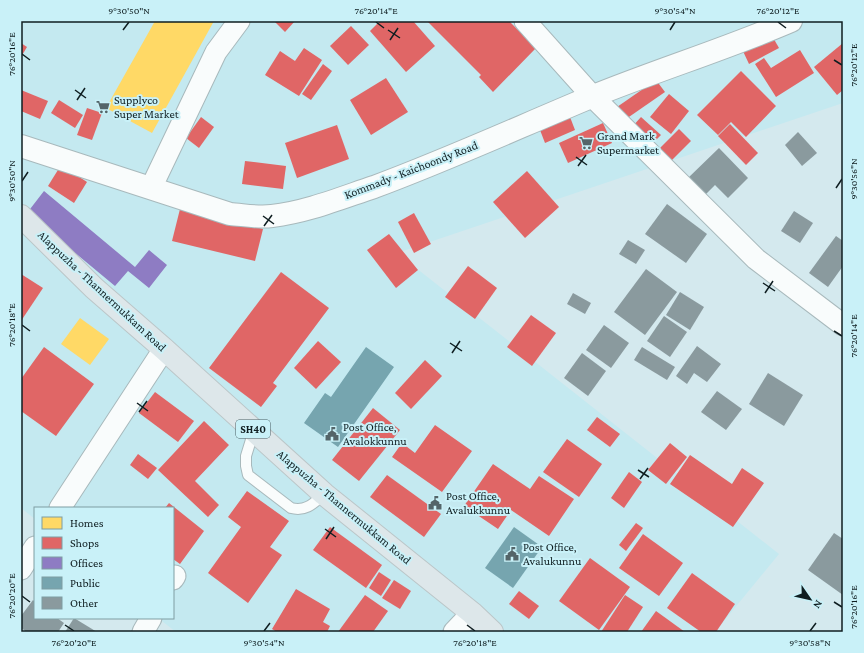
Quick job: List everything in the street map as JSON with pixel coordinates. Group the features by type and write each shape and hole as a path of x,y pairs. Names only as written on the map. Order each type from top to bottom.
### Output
{"main road":[{"name":"Kommady - Kaichoondy Road","path":"21,146 230,214 258,217 273,216 305,209 398,178 593,97 748,39 791,21"},
{"name":"Alappuzha - Thannermukkam Road","path":"21,216 94,288 164,349 324,494 472,613 492,632"}],"street":[{"path":"151,188 216,52 239,21"},
{"path":"525,21 593,97 756,258 843,325"},
{"path":"61,507 164,349"},
{"path":"21,569 34,549"},
{"path":"454,632 472,613"},
{"path":"143,632 150,619"}],"lane":[{"path":"254,430 246,456 248,475 291,508 298,510 311,506 324,494"}],"shaded area":[{"path":"21,21 843,21 843,103 397,253 779,554 715,632 176,632 159,619 174,619 174,507 34,507 34,518 21,508"}],"building: Homes":[{"path":"155,21 214,21 152,133 106,108"},
{"path":"80,318 109,339 90,365 61,344"}],"building: Shops":[{"path":"274,21 295,21 285,32"},
{"path":"380,21 413,21 435,46 406,72 370,31"},
{"path":"427,21 509,21 536,48 493,92 479,77 481,75"},
{"path":"351,26 369,45 348,65 330,46"},
{"path":"771,34 779,48 749,64 742,49"},
{"path":"21,43 27,47 21,57"},
{"path":"843,43 843,90 837,95 814,67"},
{"path":"304,48 322,60 299,96 265,75 280,51 295,61"},
{"path":"800,50 814,73 776,97 755,64 764,58 771,68"},
{"path":"323,64 332,71 311,100 302,94"},
{"path":"741,71 776,106 746,137 731,122 718,135 697,115"},
{"path":"386,78 408,112 371,135 350,100"},
{"path":"656,80 665,92 626,119 617,107"},
{"path":"21,90 48,101 40,119 21,111"},
{"path":"669,94 689,111 671,134 650,117"},
{"path":"59,100 83,115 75,128 51,113"},
{"path":"87,108 102,113 92,140 77,135"},
{"path":"201,117 214,127 199,148 186,138"},
{"path":"570,117 575,130 545,143 540,130"},
{"path":"641,117 661,135 651,145 632,127"},
{"name":"Grand Mark Supermarket","path":"603,123 612,143 568,163 559,143"},
{"path":"730,124 758,153 746,165 718,136"},
{"path":"337,125 349,159 297,178 285,143"},
{"path":"679,129 691,141 671,161 659,149"},
{"path":"245,161 286,166 283,189 242,184"},
{"path":"61,165 87,182 74,203 48,186"},
{"path":"527,171 559,207 525,238 493,202"},
{"path":"180,209 263,229 255,261 172,241"},
{"path":"414,213 431,244 414,253 398,222"},
{"path":"389,234 418,270 396,288 367,250"},
{"path":"468,266 497,288 475,319 445,297"},
{"path":"281,272 329,308 273,383 277,386 261,407 209,368"},
{"path":"21,274 43,288 21,321"},
{"path":"531,315 556,333 532,366 507,347"},
{"path":"318,341 341,362 316,389 294,368"},
{"path":"44,347 94,384 56,436 21,411 21,379"},
{"path":"425,360 442,376 411,409 395,393"},
{"path":"155,392 194,421 178,442 139,413"},
{"path":"373,408 400,430 359,481 332,460"},
{"path":"597,417 620,434 610,447 587,430"},
{"path":"204,421 229,445 195,481 219,505 208,517 158,470"},
{"path":"435,425 472,451 442,492 392,457 402,443 415,453"},
{"path":"567,439 602,464 579,497 543,472"},
{"path":"670,443 687,457 666,484 648,470"},
{"path":"138,454 157,468 148,479 130,465"},
{"path":"690,455 732,484 742,468 764,483 733,527 670,484"},
{"path":"493,464 530,489 539,476 574,499 549,536 511,510 498,529 464,506"},
{"path":"629,472 642,482 624,508 611,498"},
{"path":"387,475 441,514 424,537 370,497"},
{"path":"247,491 289,521 270,547 282,555 248,603 208,573 241,527 228,517"},
{"path":"169,503 174,507 166,507"},
{"path":"174,507 204,531 180,564 174,560"},
{"path":"636,523 643,528 626,551 619,545"},
{"path":"330,527 382,565 366,588 313,550"},
{"path":"643,534 683,563 659,596 619,568"},
{"path":"590,558 630,587 599,630 559,601"},
{"path":"379,572 391,580 381,596 369,588"},
{"path":"692,573 735,604 716,632 701,632 667,608"},
{"path":"394,580 411,591 400,609 382,598"},
{"path":"296,589 330,609 323,622 330,626 327,632 277,632 272,629"},
{"path":"519,591 539,606 529,619 509,604"},
{"path":"365,595 388,611 373,632 338,632"},
{"path":"625,595 643,607 627,632 601,632"},
{"path":"656,611 685,632 641,632"}],"building: Offices":[{"path":"44,191 135,267 149,250 167,265 149,288 128,271 115,286 27,213"}],"building: Public":[{"path":"366,347 394,367 338,447 304,423 325,393 331,397"},
{"path":"514,527 542,547 513,588 485,568"}],"building: Other":[{"path":"798,132 817,153 802,166 785,145"},
{"path":"719,148 748,178 728,198 715,185 704,196 687,179"},
{"path":"667,204 707,234 686,263 645,234"},
{"path":"794,211 813,223 800,243 781,231"},
{"path":"836,236 843,241 843,266 828,287 809,273"},
{"path":"628,240 645,250 636,264 619,254"},
{"path":"646,269 677,292 645,335 614,312"},
{"path":"680,292 704,307 690,330 666,315"},
{"path":"573,293 591,303 585,314 567,304"},
{"path":"664,316 687,332 670,357 647,341"},
{"path":"604,325 629,343 611,368 586,350"},
{"path":"697,346 721,364 707,382 694,373 687,384 676,376"},
{"path":"642,347 675,367 667,380 634,360"},
{"path":"582,353 606,371 588,396 564,378"},
{"path":"768,373 803,395 784,426 749,404"},
{"path":"717,391 742,409 726,430 701,412"},
{"path":"834,533 843,539 843,595 808,570"},
{"path":"33,600 34,619 58,619 64,623 58,632 27,632 21,628 21,616"},
{"path":"73,619 76,619 97,632 65,632"}],"place":[{"name":"Supplyco Super Market","path":"103,107"},
{"name":"Grand Mark Supermarket","path":"586,143"},
{"name":"Post Office, Avalokkunnu","path":"332,434"},
{"name":"Post Office, Avalukkunnu","path":"435,503"},
{"name":"Post Office, Avalukunnu","path":"512,554"}]}
